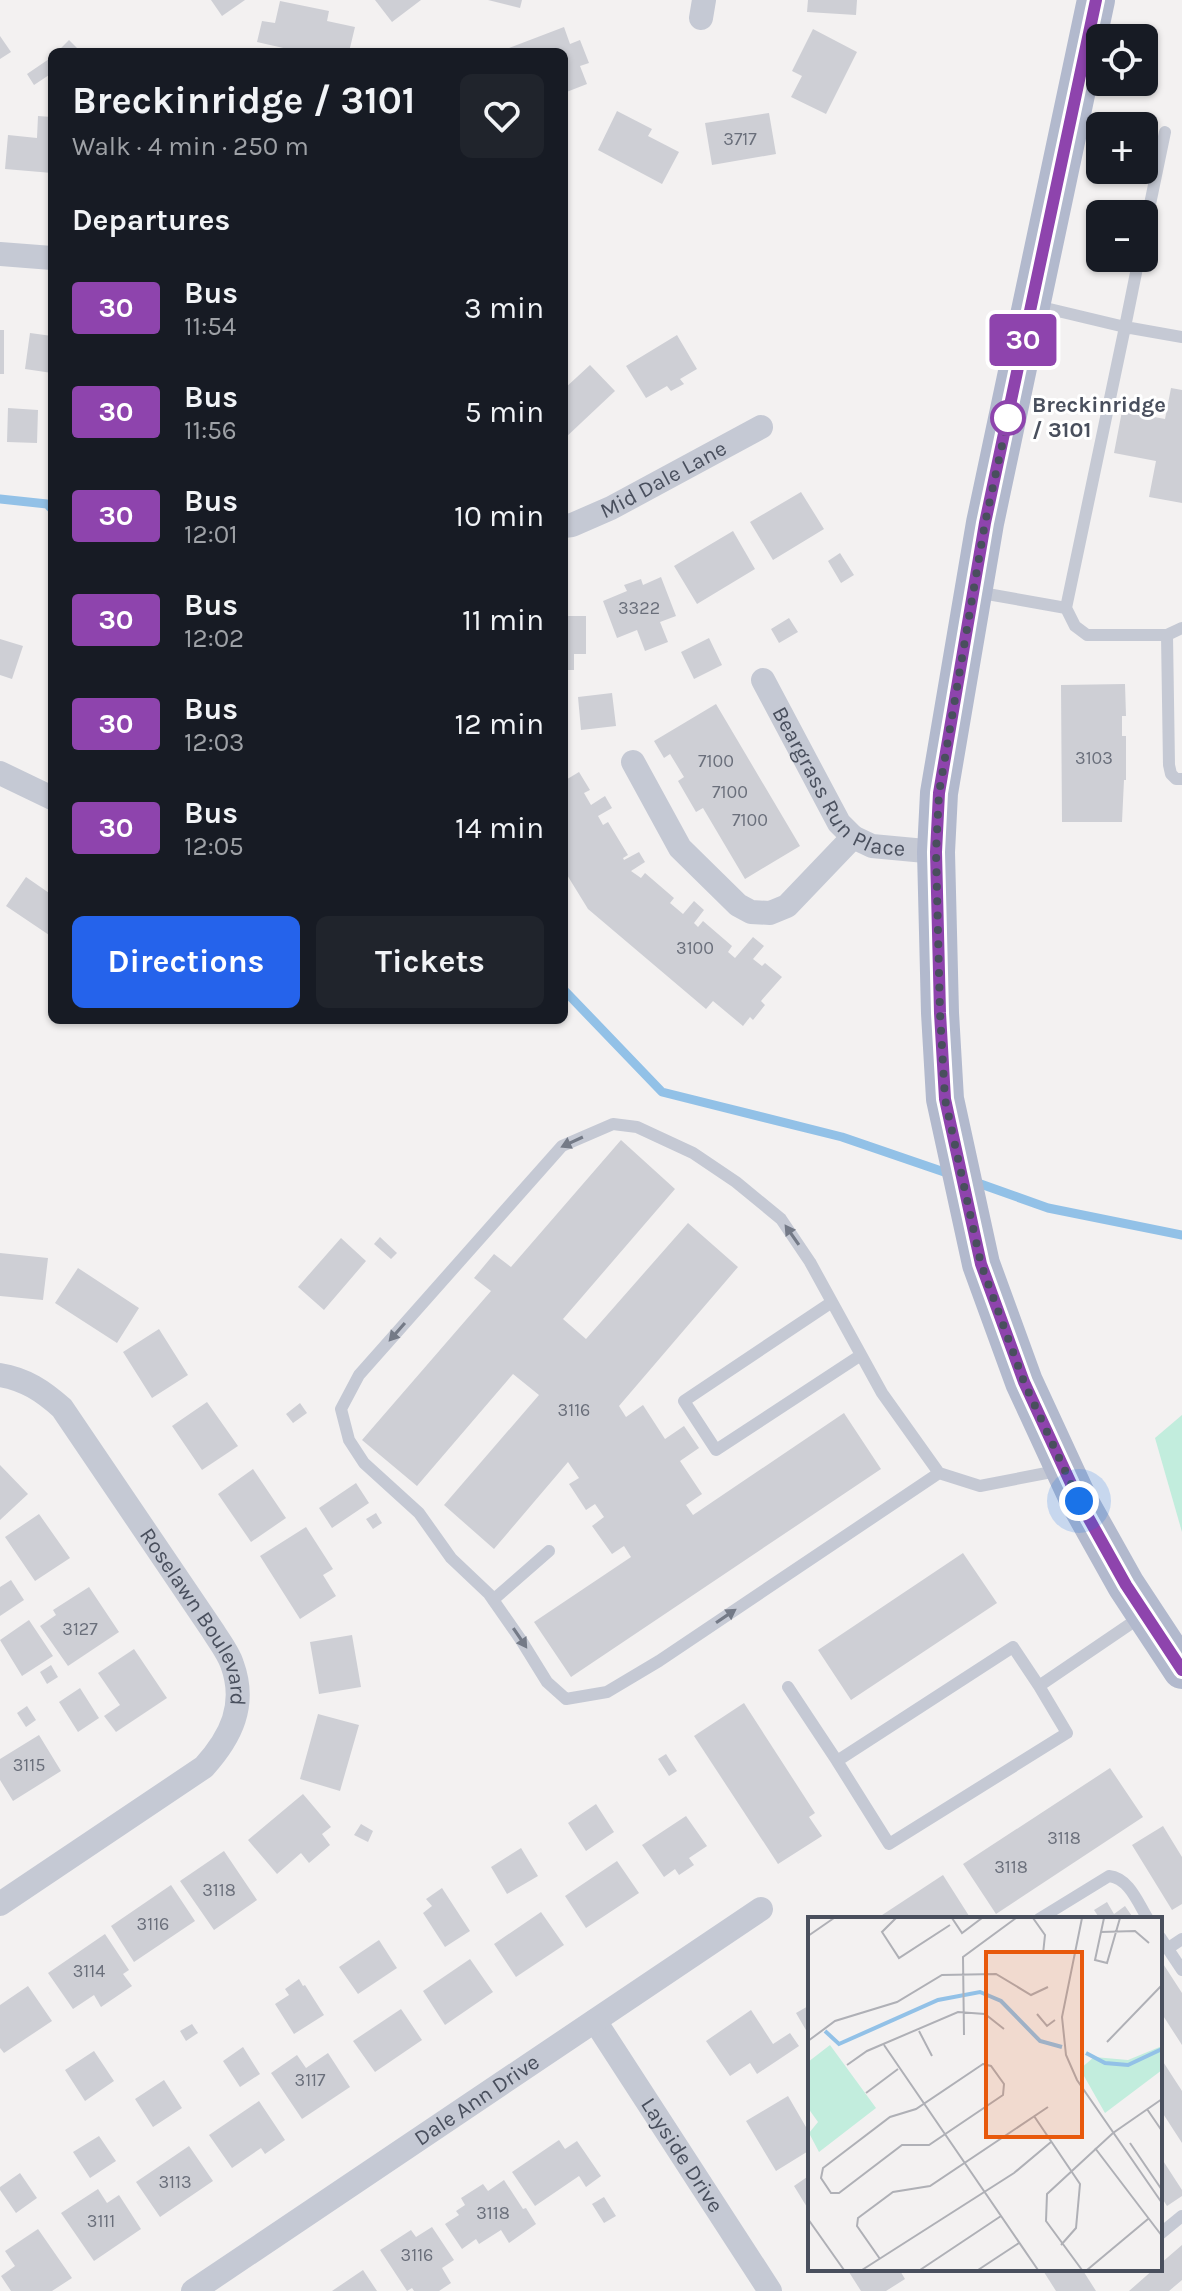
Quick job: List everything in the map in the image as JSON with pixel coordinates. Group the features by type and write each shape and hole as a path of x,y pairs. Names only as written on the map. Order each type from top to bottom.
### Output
{"main road":[{"path":"1096,0 985,523 939,793 936,852 940,1013 945,1099 981,1264 1024,1382 1086,1513 1126,1585 1182,1670"}],"street":[{"path":"0,254 48,258"},
{"name":"Mid Dale Lane","path":"568,526 611,508 761,427"},
{"name":"Beargrass Run Place","path":"763,680 839,823 853,837 872,846 936,852"},
{"path":"633,762 680,848 738,905 751,912 770,913 787,906 853,837"},
{"path":"0,773 48,796"},
{"name":"Roselawn Boulevard","path":"0,1375 23,1380 44,1391 62,1408 213,1631 231,1662 237,1681 237,1701 234,1721 222,1747 204,1767 0,1904"},
{"name":"Dale Ann Drive","path":"193,2291 761,1909"},
{"name":"Layside Drive","path":"595,2021 770,2291"}],"lane":[{"path":"1151,200 1165,132"},
{"path":"1136,272 1066,608 1075,626 1087,635 1167,635 1182,628"},
{"path":"1030,305 1182,337"},
{"path":"973,592 1066,608"},
{"path":"1167,635 1169,765 1171,774 1176,779 1182,779"},
{"path":"939,1473 659,1661 607,1692 566,1699 547,1682 493,1600 451,1558 419,1513 364,1463 349,1440 341,1409 359,1375 562,1146 613,1124 637,1127 693,1153 736,1182 781,1219 810,1262 882,1393 939,1473 980,1486 1065,1469"},
{"path":"832,1302 684,1401 716,1450 861,1355"},
{"path":"493,1600 549,1551"},
{"path":"1039,1686 1145,1614"},
{"path":"788,1687 889,1844 1067,1733 1013,1647 837,1761"},
{"path":"1042,1917 1109,1876 1124,1881 1147,1917"},
{"path":"1182,1939 1164,1943 1182,1970"},
{"path":"1162,2232 1182,2216"}],"green space":[{"path":"1182,1415 1182,1532 1155,1438"}],"building":[{"path":"211,0 245,0 222,16"},
{"path":"375,0 421,0 392,22"},
{"path":"488,0 522,0 520,8"},
{"path":"808,0 857,0 856,15 807,12"},
{"path":"280,1 329,11 327,21 355,27 350,48 283,48 257,42 262,21 275,23"},
{"path":"564,27 570,44 580,40 589,63 580,66 587,84 568,91 568,48 509,48"},
{"path":"813,29 857,52 826,114 791,97 802,76 792,71"},
{"path":"0,36 11,52 0,59"},
{"path":"69,40 77,48 61,48"},
{"path":"48,60 48,76 34,85 27,74"},
{"path":"617,111 652,129 648,136 679,152 662,184 598,150"},
{"path":"769,113 776,154 712,165 705,123"},
{"path":"38,116 48,117 48,173 5,169 8,135 37,138"},
{"path":"0,330 4,330 4,374 0,374"},
{"path":"30,333 48,335 48,372 25,369"},
{"path":"677,335 697,369 680,379 684,384 671,391 667,386 646,398 626,366"},
{"path":"590,365 615,391 568,435 568,385"},
{"path":"1171,388 1182,390 1182,503 1149,497 1156,461 1114,453 1122,411 1165,419"},
{"path":"8,408 38,410 37,443 7,442"},
{"path":"801,492 824,529 773,560 750,522"},
{"path":"733,531 755,569 697,604 674,566"},
{"path":"840,553 854,575 841,583 828,561"},
{"path":"661,577 676,616 660,622 668,642 645,651 637,630 617,638 603,601 627,591 624,585 641,579 643,585"},
{"path":"568,616 586,616 586,654 574,654 574,670 568,670"},
{"path":"789,618 798,632 779,643 771,629"},
{"path":"709,638 722,665 694,679 681,652"},
{"path":"0,639 23,646 12,679 0,675"},
{"path":"1125,684 1126,716 1122,716 1122,736 1126,736 1126,780 1122,822 1062,822 1061,685"},
{"path":"612,693 616,726 581,730 578,697"},
{"path":"716,704 800,846 745,879 703,808 696,812 678,781 684,777 670,754 664,758 654,741"},
{"path":"579,772 590,790 584,793 591,805 605,796 612,808 598,816 603,825 608,822 628,855 624,860 639,852 645,862 631,871 641,878 645,873 674,898 670,903 683,914 694,901 704,910 694,923 698,927 703,921 732,946 728,952 735,958 753,937 764,946 753,959 762,966 765,963 782,977 761,1001 765,1005 753,1020 750,1017 743,1026 713,1001 706,1009 588,909 568,876 568,779"},
{"path":"26,877 48,892 48,934 6,906"},
{"path":"621,1140 675,1189 563,1319 586,1339 688,1223 738,1267 619,1406 626,1417 643,1405 665,1439 684,1426 699,1448 680,1461 702,1494 686,1505 693,1515 844,1413 881,1469 571,1677 534,1622 631,1557 624,1546 612,1554 592,1526 604,1517 595,1504 586,1510 569,1484 579,1478 568,1462 494,1549 444,1505 539,1395 513,1374 417,1486 362,1440 491,1291 474,1278 494,1254 511,1267"},
{"path":"380,1237 397,1253 391,1259 374,1244"},
{"path":"341,1238 366,1261 324,1310 298,1287"},
{"path":"0,1253 48,1258 43,1300 0,1296"},
{"path":"78,1268 139,1308 117,1343 55,1303"},
{"path":"159,1329 188,1375 152,1398 123,1352"},
{"path":"207,1402 238,1446 202,1470 172,1426"},
{"path":"300,1403 307,1413 293,1423 286,1414"},
{"path":"0,1465 28,1494 0,1520"},
{"path":"253,1469 286,1518 251,1542 218,1494"},
{"path":"356,1483 369,1503 332,1528 319,1508"},
{"path":"376,1513 382,1523 373,1529 366,1519"},
{"path":"39,1514 70,1558 35,1581 5,1537"},
{"path":"306,1527 333,1569 323,1575 336,1596 300,1619 260,1556"},
{"path":"963,1553 997,1603 851,1700 818,1650"},
{"path":"11,1580 24,1600 0,1616 0,1587"},
{"path":"89,1587 119,1632 68,1666 40,1626 56,1615 53,1610"},
{"path":"29,1620 53,1656 22,1676 0,1640"},
{"path":"352,1635 361,1687 319,1694 310,1642"},
{"path":"134,1649 167,1698 116,1732 104,1716 120,1705 98,1673"},
{"path":"51,1665 58,1677 47,1684 40,1672"},
{"path":"80,1688 99,1718 78,1732 59,1702"},
{"path":"744,1703 815,1813 809,1817 822,1836 778,1864 694,1736"},
{"path":"27,1706 36,1720 26,1727 17,1713"},
{"path":"318,1714 359,1725 340,1791 300,1779"},
{"path":"39,1735 61,1771 13,1801 0,1780 0,1759"},
{"path":"666,1754 677,1771 669,1776 658,1759"},
{"path":"1110,1768 1143,1817 996,1914 963,1864"},
{"path":"303,1794 331,1827 322,1834 330,1845 309,1863 301,1853 277,1874 248,1840"},
{"path":"596,1804 614,1832 586,1851 568,1823"},
{"path":"686,1816 707,1846 689,1858 694,1865 679,1875 675,1869 664,1877 642,1845"},
{"path":"361,1824 373,1831 368,1842 354,1835"},
{"path":"1163,1826 1182,1857 1182,1904 1172,1910 1132,1845"},
{"path":"521,1848 538,1876 507,1894 491,1867"},
{"path":"224,1851 257,1900 214,1930 180,1881"},
{"path":"617,1861 639,1893 586,1928 565,1896"},
{"path":"943,1875 970,1917 879,1917"},
{"path":"171,1885 195,1921 134,1962 111,1926"},
{"path":"442,1888 470,1931 445,1947 423,1913 432,1906 426,1899"},
{"path":"1107,1902 1114,1914 1125,1906 1133,1917 1099,1917 1094,1910"},
{"path":"541,1912 564,1945 516,1977 494,1944"},
{"path":"105,1934 129,1970 123,1974 132,1986 101,2007 94,1995 73,2009 48,1973"},
{"path":"379,1940 397,1968 358,1994 339,1967"},
{"path":"470,1959 493,1992 445,2025 423,1991"},
{"path":"1162,1962 1182,1993 1182,2045 1162,2014"},
{"path":"299,1979 324,2015 294,2034 275,2004 289,1995 285,1989"},
{"path":"28,1986 52,2021 4,2053 0,2048 0,2005"},
{"path":"808,2006 808,2034 796,2013"},
{"path":"401,2009 422,2040 375,2072 353,2041"},
{"path":"751,2010 773,2044 790,2033 799,2046 757,2074 750,2063 730,2076 706,2041"},
{"path":"192,2024 198,2033 186,2041 180,2031"},
{"path":"243,2047 260,2074 240,2087 223,2061"},
{"path":"94,2051 114,2081 85,2101 65,2070"},
{"path":"328,2053 350,2087 302,2119 271,2073 297,2055 306,2068"},
{"path":"1162,2060 1182,2091 1182,2143 1162,2112"},
{"path":"164,2080 182,2108 153,2127 135,2099"},
{"path":"788,2096 808,2131 808,2151 776,2171 746,2121"},
{"path":"259,2101 285,2140 265,2154 261,2148 232,2168 209,2135"},
{"path":"99,2136 116,2161 90,2178 73,2152"},
{"path":"559,2140 565,2149 577,2141 601,2176 586,2187 579,2176 535,2206 512,2172"},
{"path":"189,2146 213,2181 160,2217 136,2182"},
{"path":"1162,2159 1182,2190 1182,2196 1167,2206 1162,2198"},
{"path":"20,2173 37,2198 16,2213 0,2187"},
{"path":"808,2176 808,2209 794,2186"},
{"path":"504,2180 536,2224 509,2243 501,2230 479,2244 476,2239 462,2249 445,2224 459,2215 456,2211 465,2205 461,2198 483,2184 488,2191"},
{"path":"98,2189 107,2203 119,2195 141,2229 94,2261 61,2213"},
{"path":"604,2197 616,2216 604,2223 592,2204"},
{"path":"432,2227 454,2260 442,2268 451,2283 439,2291 414,2291 412,2288 407,2291 380,2250 411,2230 416,2237"},
{"path":"38,2229 72,2278 52,2291 11,2291 1,2276 15,2266 5,2251"},
{"path":"1182,2245 1182,2280 1169,2291 1129,2291 1152,2271 1162,2271 1162,2262"},
{"path":"363,2270 377,2291 332,2291"},
{"path":"848,2271 900,2271 905,2279 886,2291 861,2291"},
{"path":"1043,2271 1083,2271 1096,2291 1056,2291"}],"waterway":[{"path":"0,499 48,505"},
{"path":"568,994 662,1092 842,1137 950,1174"},
{"path":"975,1182 1048,1208 1182,1235"}],"bus line":[{"name":"30","path":"1096,0 985,523 939,793 936,852 940,1013 945,1099 981,1264 1024,1382 1079,1501 1126,1585 1182,1670"}],"place":[{"name":"Breckinridge / 3101","path":"1008,418"}],"route":[{"path":"1008,418 985,523 939,793 937,925 945,1099 981,1264 1024,1382 1079,1501"}]}
